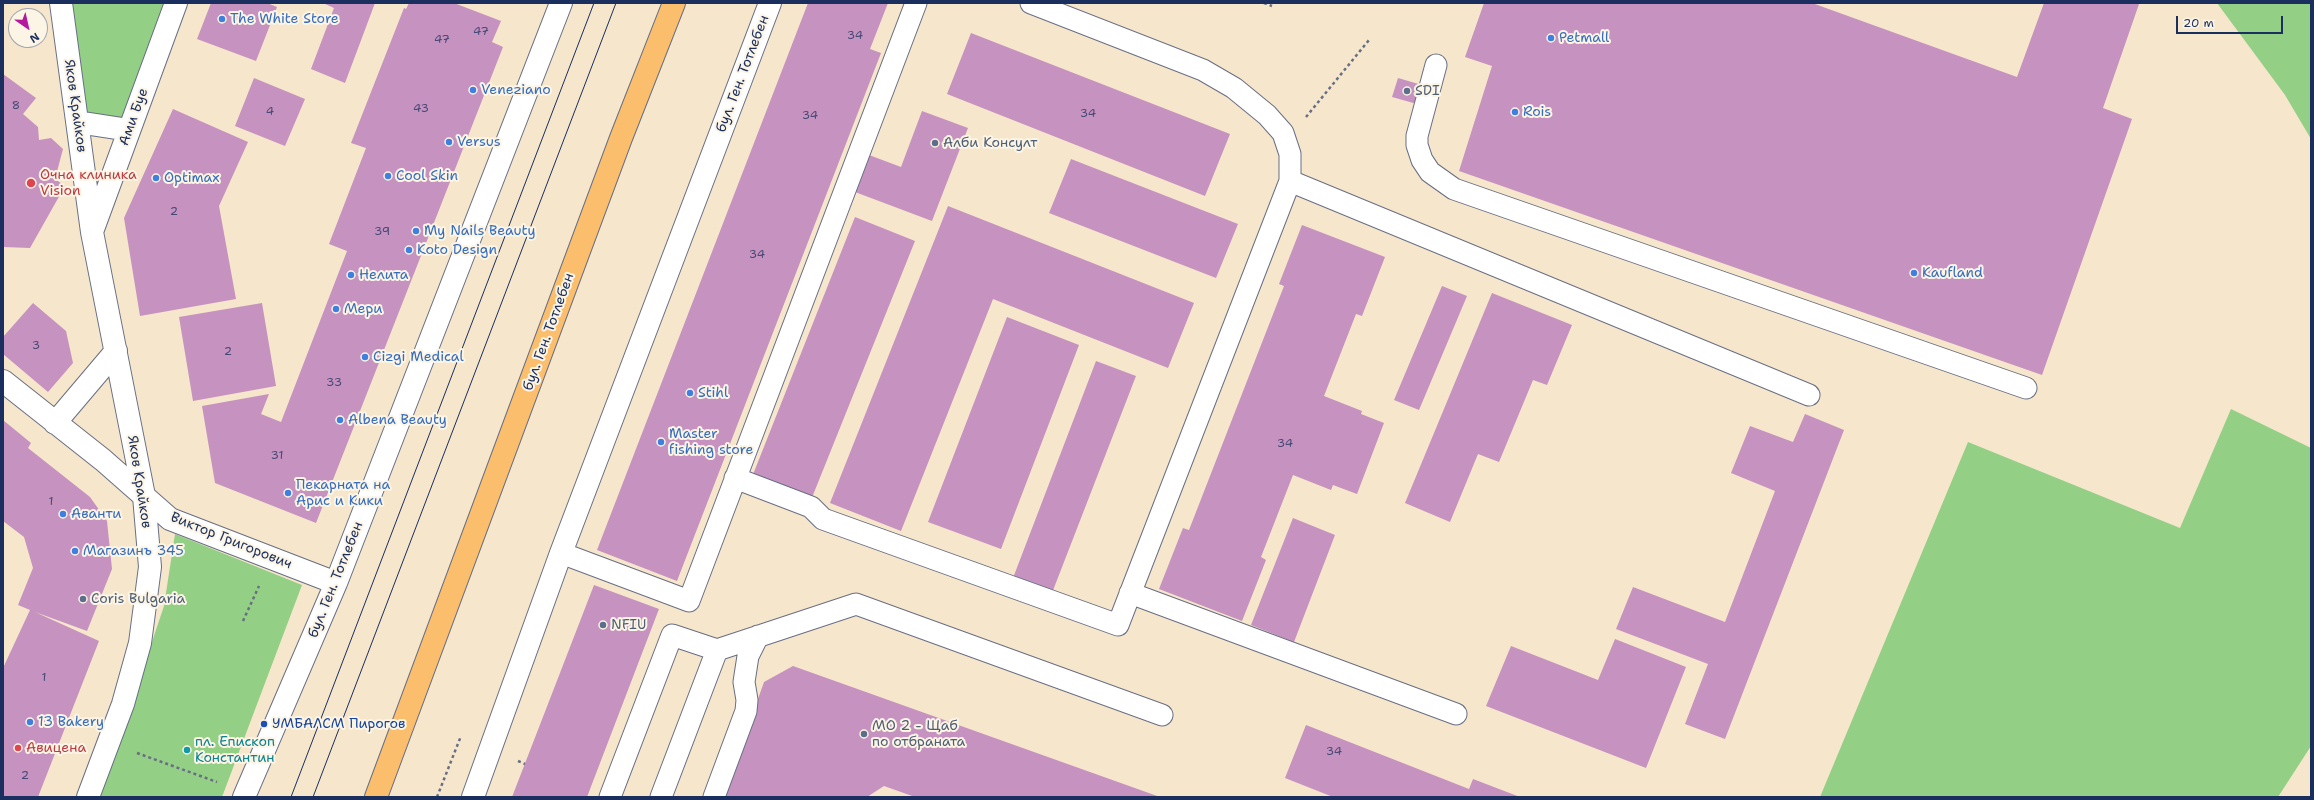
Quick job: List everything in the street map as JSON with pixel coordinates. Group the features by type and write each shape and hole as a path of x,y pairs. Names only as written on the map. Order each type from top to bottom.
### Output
{"main road":[{"name":"бул. Ген. Тотлебен","path":"376,797 618,146 674,3"}],"street":[{"name":"Яков Крайков","path":"61,3 92,232 144,496 150,567 140,643 123,704 88,797"},
{"name":"Ами Буе","path":"92,232 176,3"},
{"name":"бул. Ген. Тотлебен","path":"244,797 336,583 561,3"},
{"name":"бул. Ген. Тотлебен","path":"474,797 561,553 770,3"},
{"path":"77,122 129,130"},
{"path":"55,423 116,351"},
{"name":"Виктор Григорович","path":"3,381 170,519 336,583"}],"lane":[{"path":"561,553 689,600 916,3"},
{"path":"735,478 811,507 823,519 1118,625 1290,181 1290,154 1283,133 1267,115 1234,88 1203,70 1031,3"},
{"path":"1436,64 1417,136 1417,145 1420,155 1430,172 1454,189 2026,388"},
{"path":"1290,181 1808,395"},
{"path":"1130,593 1456,714"},
{"path":"610,797 672,635 717,650 856,604 1162,715"},
{"path":"714,797 746,711 747,700 744,682 747,662 758,636"},
{"path":"661,797 717,650"}],"path":[{"path":"1264,3 1272,6"},
{"path":"1283,133 1310,114 1369,40"},
{"path":"243,621 259,586"},
{"path":"108,743 214,781"}],"green space":[{"path":"61,3 176,3 129,130 77,122"},
{"path":"2217,3 2311,3 2311,139 2285,95"},
{"path":"2231,409 2311,448 2311,746 2278,797 1820,797 1968,442 2180,528"},
{"path":"175,534 302,585 222,797 100,797 164,606"}],"building":[{"path":"211,3 267,3 277,7 256,61 197,39"},
{"path":"323,3 375,3 345,83 311,69 334,8"},
{"path":"409,3 454,3 501,21 492,42 503,47 316,523 215,483 202,406 269,394 261,414 281,422 347,251 329,244 366,148 351,143 404,8 406,9"},
{"path":"808,3 888,3 870,49 881,53 677,581 597,550"},
{"name":"Kaufland","path":"1484,3 1812,3 2017,77 2044,3 2139,4 2103,108 2132,119 2042,375 1459,171 1492,66 1465,57"},
{"path":"971,33 1230,134 1205,196 947,94"},
{"name":"Очна клиника Vision","path":"3,74 36,98 23,114 38,127 39,140 51,138 63,149 55,179 65,186 30,248 3,247"},
{"path":"254,78 305,99 285,146 235,126"},
{"name":"SDI","path":"1398,78 1422,85 1417,104 1392,97"},
{"path":"173,109 248,142 219,206 236,299 140,316 124,218"},
{"path":"922,111 968,128 932,221 855,192 869,155 901,167"},
{"path":"1071,159 1238,224 1216,278 1049,213"},
{"path":"948,206 1194,303 1168,368 993,299 901,531 830,503"},
{"path":"855,217 915,241 811,500 752,477"},
{"path":"1302,225 1385,257 1362,316 1356,314 1324,396 1362,411 1361,414 1384,423 1357,494 1333,485 1331,490 1293,475 1261,557 1266,560 1242,621 1159,589 1183,528 1189,530 1284,286 1279,284"},
{"path":"1442,286 1467,296 1419,410 1394,400"},
{"path":"1492,293 1572,325 1547,385 1533,380 1499,462 1478,454 1450,522 1405,503"},
{"path":"33,303 66,331 73,363 48,392 3,354 3,337"},
{"path":"262,303 276,386 193,401 179,317"},
{"path":"1007,317 1079,345 1001,549 928,522"},
{"path":"1096,361 1136,376 1052,593 1013,578"},
{"path":"1805,414 1844,430 1725,739 1685,724 1708,664 1616,629 1633,587 1725,622 1775,491 1731,473 1750,426 1793,442"},
{"path":"3,420 31,443 28,448 90,497 107,521 112,569 87,631 35,612 99,641 38,797 3,797 3,668 30,610 18,605 33,568 24,537 3,521"},
{"path":"1293,518 1335,535 1294,642 1251,625"},
{"path":"594,585 659,609 587,797 512,797"},
{"path":"1615,639 1686,667 1646,768 1486,706 1511,646 1598,680"},
{"name":"МО 2 - Щаб по отбраната","path":"793,666 1160,797 915,797 884,786 867,797 723,797 764,682"},
{"path":"1306,725 1469,789 1473,779 1520,797 1333,797 1285,778"}],"tram line":[{"path":"291,797 594,3"},
{"path":"313,797 616,3"}],"place":[{"name":"The White Store","path":"222,19"},
{"name":"Petmall","path":"1551,38"},
{"name":"Veneziano","path":"473,90"},
{"name":"SDI","path":"1407,91"},
{"name":"Rois","path":"1515,112"},
{"name":"Versus","path":"449,142"},
{"name":"Алби Консулт","path":"935,143"},
{"name":"Cool Skin","path":"388,176"},
{"name":"Optimax","path":"156,178"},
{"name":"Очна клиника Vision","path":"31,183"},
{"name":"My Nails Beauty","path":"416,231"},
{"name":"Koto Design","path":"409,250"},
{"name":"Kaufland","path":"1914,273"},
{"name":"Нелита","path":"351,275"},
{"name":"Мери","path":"336,309"},
{"name":"Cizgi Medical","path":"365,357"},
{"name":"Stihl","path":"690,393"},
{"name":"Albena Beauty","path":"340,420"},
{"name":"Master fishing store","path":"661,442"},
{"name":"Пекарната на Арис и Кики","path":"288,493"},
{"name":"Аванти","path":"63,514"},
{"name":"Магазинъ 345","path":"75,551"},
{"name":"Coris Bulgaria","path":"83,599"},
{"name":"NFIU","path":"603,625"},
{"name":"13 Bakery","path":"30,722"},
{"name":"УМБАЛСМ Пирогов","path":"264,724"},
{"name":"МО 2 - Щаб по отбраната","path":"864,734"},
{"name":"Авицена","path":"18,748"},
{"name":"пл. Епископ Константин","path":"187,750"}]}
